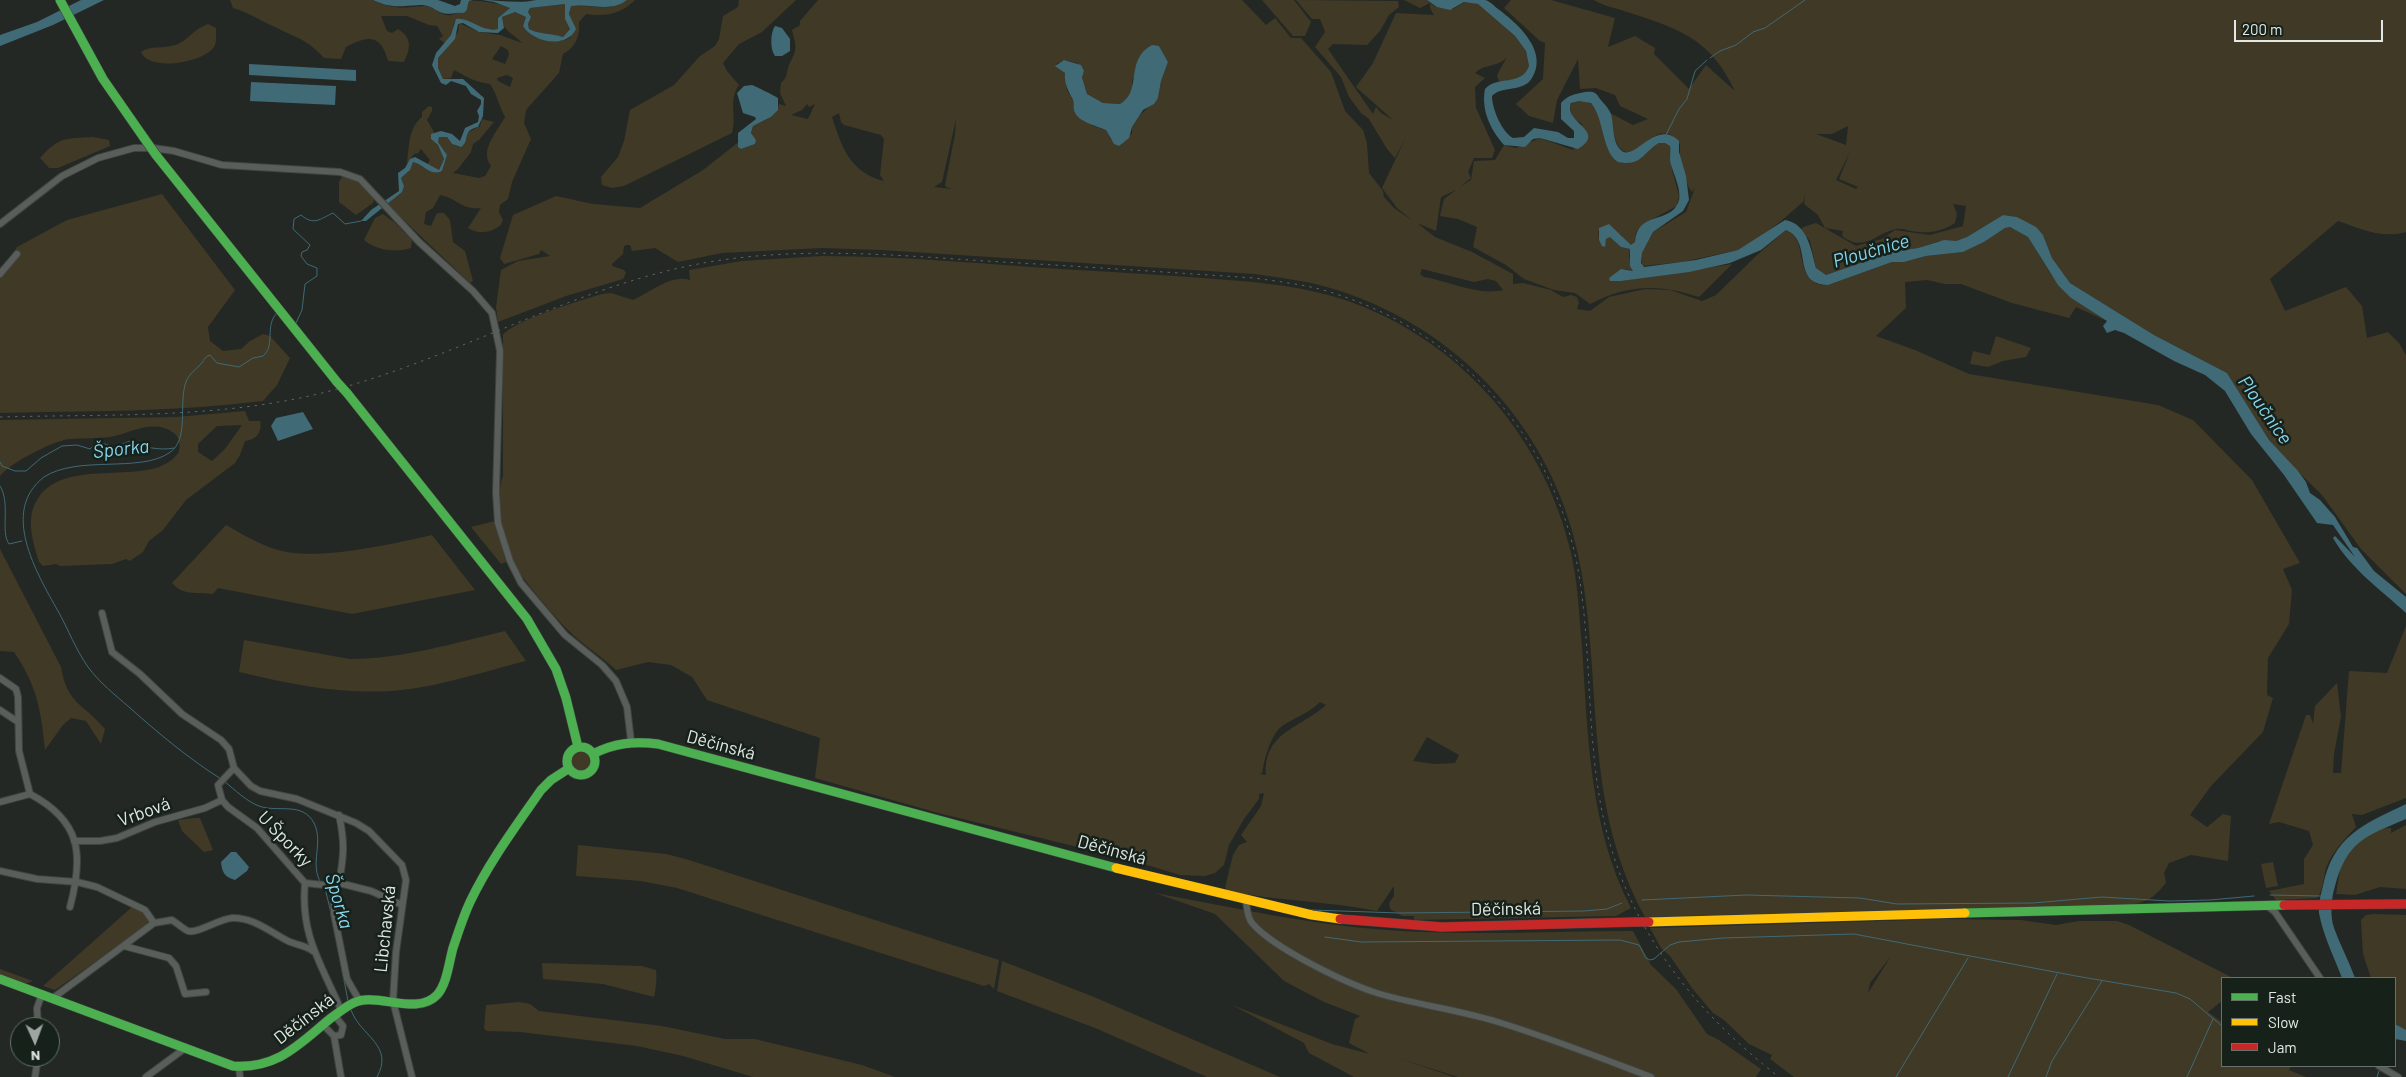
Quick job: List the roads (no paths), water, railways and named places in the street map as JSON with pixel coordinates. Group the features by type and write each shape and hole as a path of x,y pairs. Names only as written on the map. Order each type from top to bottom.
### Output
{"main road":[{"path":"60,0 91,60 124,112 156,155 527,619 558,676 566,698 578,747"},
{"name":"Děčínská","path":"593,754 613,744 631,741 658,744 1246,901 1312,915 1399,925 1461,926 2266,905 2406,904"},
{"path":"578,747 586,748 593,754 595,763 589,773 577,775 568,768 566,763 568,755 578,747"},
{"name":"Děčínská","path":"0,979 53,998 239,1072 275,1061 290,1053 340,1011 356,1001 368,999 422,1003 431,1000 438,994 470,900 540,790 568,768"}],"street":[{"path":"0,224 62,176 98,158 144,147 160,148 222,165 340,172 360,179 419,242 473,290 492,314 500,351 496,493 498,523 513,567 524,587 566,635 602,665 616,680 628,707 631,741"},
{"path":"0,274 17,254"},
{"name":"Libchavská","path":"102,613 105,618 109,648 112,652 140,674 195,725 221,740 229,749 234,768 256,790 298,800 339,815 369,831 402,865 406,880 396,952 393,1001 412,1077"},
{"path":"0,678 16,689 18,697 19,751 30,794"},
{"path":"0,710 18,722"},
{"path":"222,800 218,791 219,782 234,768"},
{"path":"0,802 30,794 48,804 61,815 74,841 78,855 77,882 70,907"},
{"name":"Vrbová","path":"74,841 100,841 116,838 155,822 205,808 222,800"},
{"name":"U Šporky","path":"222,800 228,807 256,828 306,883 304,901 313,951 340,1011 344,1031 338,1037 334,1036"},
{"path":"339,815 344,842 336,884 334,914 347,978 356,1001"},
{"path":"0,871 37,879 77,882 97,887 145,910 153,921"},
{"path":"306,883 336,884 371,891 402,905"},
{"path":"1246,901 1248,915 1258,928 1276,943 1331,974 1379,994 1496,1021 1537,1034 1651,1077"},
{"path":"2266,905 2275,912 2319,977"},
{"path":"53,998 124,946 153,921 172,920 187,930 194,932 221,920 244,919 272,930 290,942 306,946 313,951"},
{"path":"124,946 168,958 176,966 185,994 206,992"},
{"path":"37,1017 37,1008 42,994"},
{"path":"324,1026 334,1036 340,1077"},
{"path":"146,1077 184,1049"},
{"path":"2380,1067 2398,1077"}],"water":[{"path":"81,0 104,0 53,25 0,46 0,35 37,22"},
{"path":"373,0 438,0 455,6 460,4 461,0 473,0 469,1 465,12 450,14 426,6 391,6"},
{"path":"482,0 516,2 536,0 627,0 621,4 608,7 571,6 569,14 576,29 572,35 558,41 542,40 528,32 523,26 526,17 515,12 502,17 504,28 498,33 479,32 463,23 458,24 455,39 438,58 438,68 443,79 463,79 484,98 483,116 478,127 468,133 461,147 452,144 447,137 439,137 438,142 447,155 442,171 434,172 413,162 410,170 401,178 404,186 402,192 366,221 361,221 371,210 399,191 398,173 405,168 410,159 415,157 439,170 444,159 438,145 431,139 431,134 441,131 452,134 460,141 465,128 478,122 479,116 477,111 481,100 471,94 466,86 451,81 446,85 441,83 432,65 436,53 451,35 456,19 466,20 487,29 498,29 498,18 510,8","holes":["565,4 565,19 570,29 563,37 529,29 528,24 531,17 528,12 530,8"]},
{"path":"1427,0 1485,0 1514,22 1534,48 1537,58 1536,68 1528,83 1501,91 1492,96 1498,120 1505,131 1513,138 1524,137 1534,128 1558,132 1568,138 1574,138 1574,131 1561,119 1561,103 1572,95 1594,92 1610,112 1615,140 1619,148 1625,152 1631,152 1661,135 1670,135 1679,141 1679,152 1686,176 1689,200 1683,211 1653,232 1642,253 1641,263 1644,267 1696,260 1738,250 1785,220 1793,222 1804,232 1816,268 1826,275 1892,252 1918,248 1944,240 1956,241 1967,237 2003,215 2017,217 2036,227 2043,235 2052,258 2070,283 2154,335 2227,373 2269,440 2298,471 2306,482 2310,493 2320,500 2335,517 2353,547 2357,548 2374,571 2406,597 2406,613 2366,578 2348,559 2333,538 2335,536 2355,557 2333,525 2317,523 2284,475 2251,434 2225,391 2205,375 2174,361 2124,333 2115,330 2107,333 2103,326 2107,321 2071,298 2058,285 2028,237 2010,227 1963,252 1926,256 1904,262 1892,262 1828,285 1816,283 1809,278 1805,270 1799,244 1794,236 1786,230 1761,250 1730,263 1689,272 1610,281 1609,278 1621,269 1633,271 1630,266 1630,249 1621,247 1610,237 1606,239 1605,247 1602,246 1599,240 1599,228 1609,224 1631,245 1635,242 1637,232 1641,226 1668,214 1674,209 1678,203 1679,194 1678,184 1670,163 1670,146 1665,143 1659,143 1637,161 1618,162 1609,151 1599,118 1591,103 1579,101 1571,103 1570,110 1587,132 1588,137 1586,143 1578,149 1540,138 1533,139 1525,147 1504,145 1488,119 1484,104 1485,89 1496,82 1515,79 1525,72 1529,66 1526,51 1515,36 1478,4 1464,2 1450,10 1437,7"},
{"path":"775,26 782,28 790,39 790,51 782,56 775,56 771,46 771,37"},
{"path":"1152,45 1159,46 1168,62 1161,81 1158,98 1154,104 1143,110 1132,127 1129,138 1119,146 1114,144 1106,130 1079,118 1074,110 1065,73 1055,66 1064,60 1081,65 1084,71 1082,77 1087,94 1103,103 1120,104 1131,91 1138,59"},
{"path":"249,64 356,70 356,81 249,75"},
{"path":"251,82 336,86 335,105 250,101"},
{"path":"752,85 778,98 778,110 771,117 753,126 751,133 756,140 755,144 741,149 738,147 738,133 756,119 743,113 737,93 744,86"},
{"path":"303,412 313,429 278,441 271,426 276,418"},
{"path":"2406,804 2406,819 2380,830 2360,842 2352,850 2340,871 2333,896 2332,918 2336,934 2355,977 2342,977 2321,921 2319,913 2320,899 2334,855 2352,834 2377,818"},
{"path":"231,852 236,852 249,867 247,871 235,880 223,872 221,866 221,862"},
{"path":"2396,1025 2406,1030 2406,1041 2396,1039"}],"waterway":[{"path":"1710,58 1720,51 1736,45 1753,32 1765,28 1805,0"},
{"path":"1666,135 1679,109 1687,99 1695,71 1707,60"},
{"name":"Šporka","path":"296,323 302,310 305,284 317,276 317,268 307,264 301,256 302,252 307,250 310,245 293,229 294,219 301,215 313,221 333,213 345,224 361,221"},
{"name":"Šporka","path":"221,779 185,754 151,726 107,688 88,667 32,560 23,524 25,507 31,491 44,477 58,470 91,465 142,462 156,459 169,453 179,439 184,391 190,375 210,355 217,363 239,367 253,358 263,356 269,346 271,324 277,313"},
{"path":"0,462 2,466 15,471 26,471 41,458 62,446 77,445 90,449 96,444 115,447 130,441 151,448 174,448"},
{"path":"0,486 5,501 6,539 9,544 22,541"},
{"name":"Šporka","path":"224,781 254,804 266,808 296,810 309,816 317,831 316,868 321,883"},
{"name":"Šporka","path":"325,888 331,913"},
{"path":"1642,900 1746,895 1860,898 1897,904 2033,903 2102,897 2169,901 2254,896"},
{"path":"2270,895 2321,896"},
{"path":"1311,910 1399,913 1584,911 1607,909 1622,903"},
{"name":"Šporka","path":"332,917 348,1001"},
{"path":"1325,937 1361,942 1620,940 1639,945 1646,958 1650,960 1654,959 1670,945 1679,942 1723,938 1854,934 2176,993 2190,999 2221,1025"},
{"path":"1896,1077 1968,958"},
{"path":"2008,1077 2057,974"},
{"path":"2046,1077 2052,1061 2102,981"},
{"name":"Šporka","path":"351,1010 355,1019 379,1049 382,1057 377,1077"},
{"path":"2187,1077 2213,1019"},
{"path":"2377,1077 2379,1071"}],"railway":[{"path":"0,417 123,415 205,411 286,401 376,378 615,286 664,272 715,261 749,257 816,253 918,256 1254,278 1306,286 1336,294 1382,312 1425,337 1463,366 1497,400 1526,439 1550,481 1567,527 1579,575 1584,610 1593,751 1598,786 1604,820 1625,888 1658,950 1679,978 1726,1031 1779,1077"}],"water label":[{"name":"Ploučnice","path":"1871,251"},
{"name":"Ploučnice","path":"2265,410"}]}
